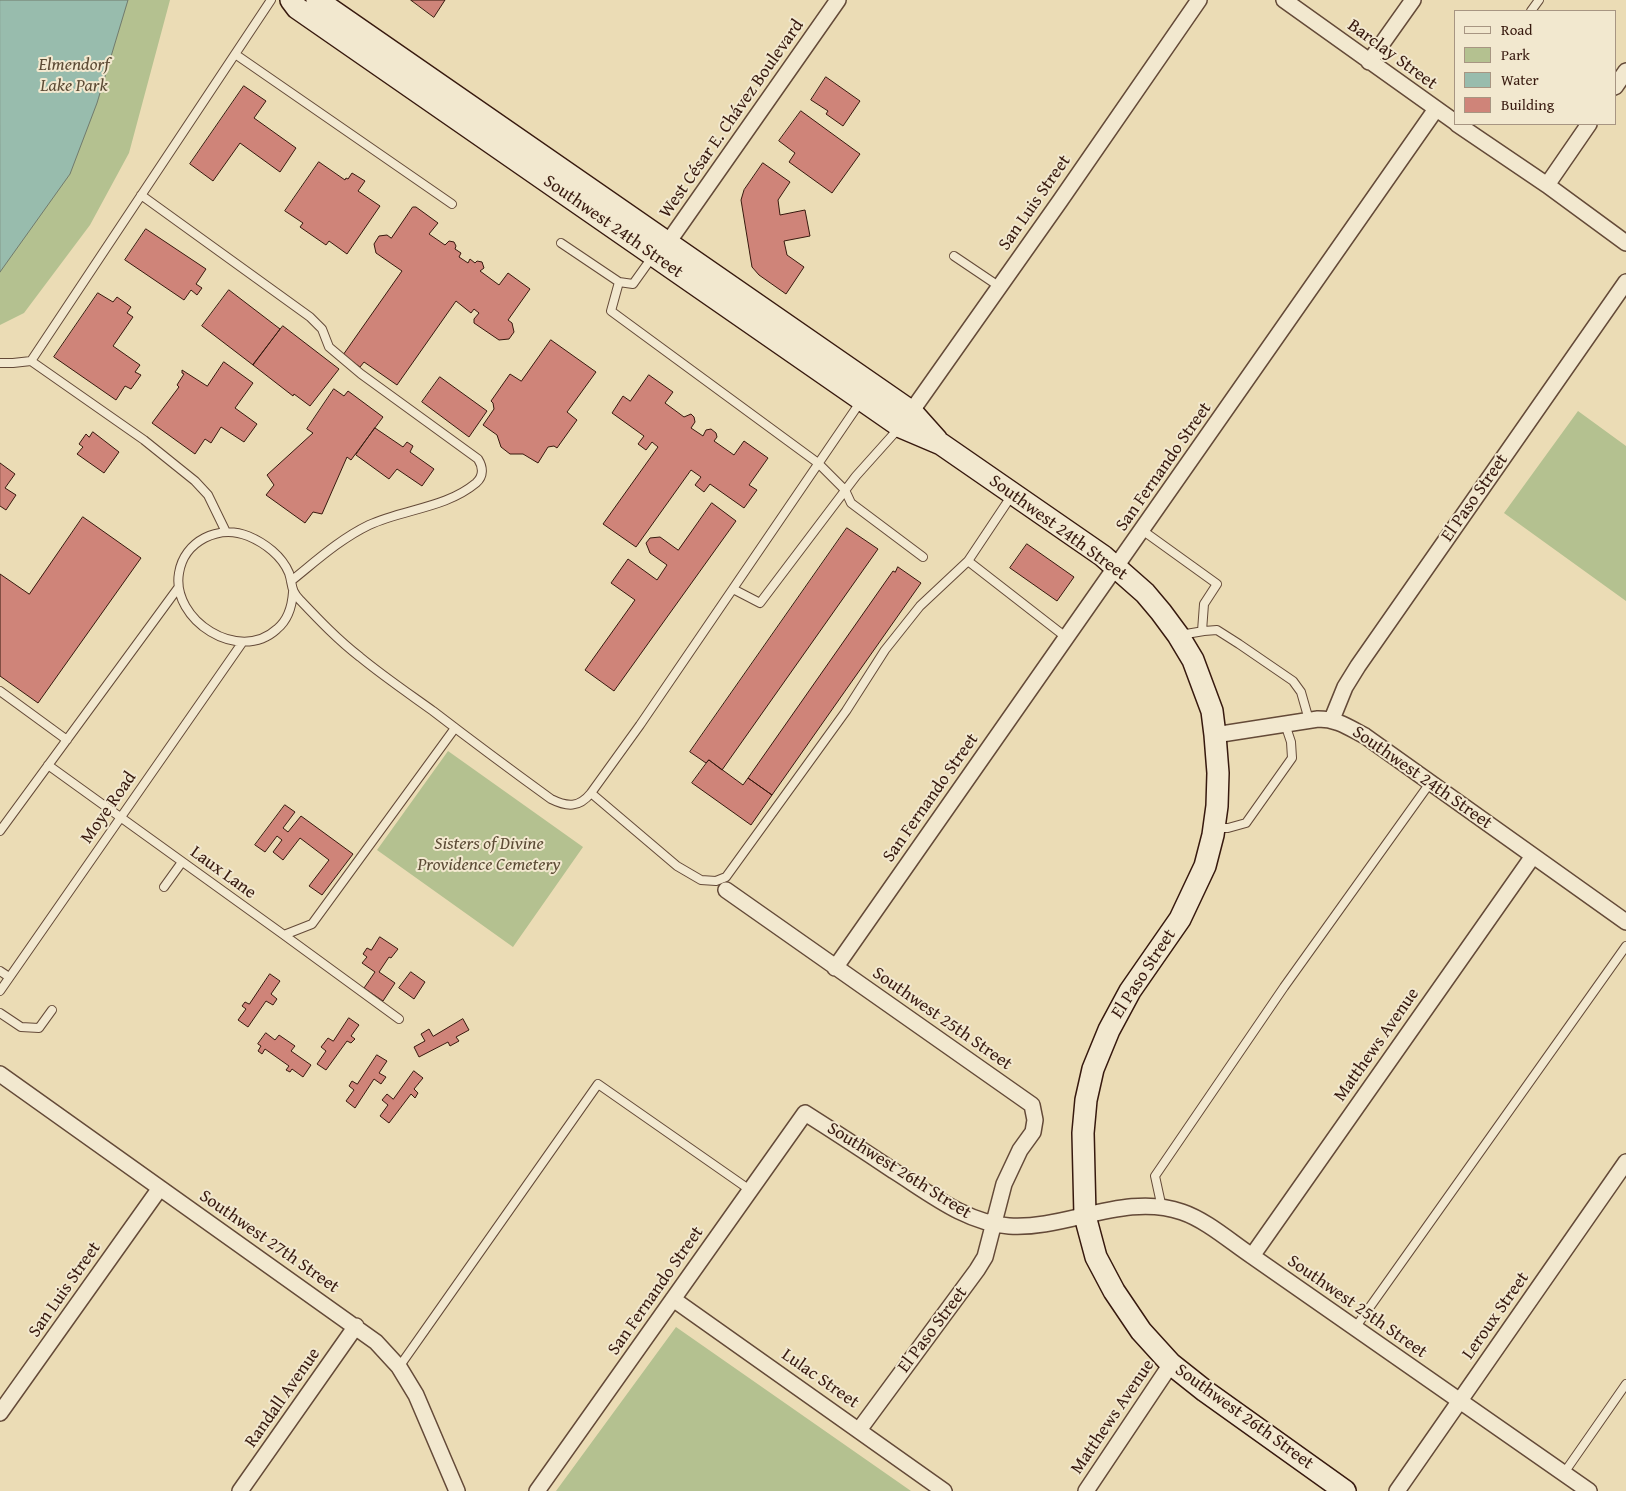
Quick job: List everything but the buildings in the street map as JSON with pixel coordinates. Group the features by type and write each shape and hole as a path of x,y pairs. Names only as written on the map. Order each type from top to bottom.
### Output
{"main road":[{"name":"Southwest 24th Street","path":"291,0 297,8 906,419 1117,566 1145,593 1178,635 1204,687 1212,712 1215,735"},
{"name":"Southwest 24th Street","path":"316,0 862,399 906,419"},
{"name":"El Paso Street","path":"1085,1216 1083,1133 1086,1100 1093,1069 1109,1030 1130,991 1180,919 1205,866 1217,806 1218,781 1215,735"},
{"name":"Southwest 26th Street","path":"1085,1216 1096,1257 1114,1291 1141,1331 1171,1364 1205,1391 1345,1491"}],"street":[{"name":"West César E. Chávez Boulevard","path":"659,252 838,0"},
{"name":"San Luis Street","path":"906,419 1199,0"},
{"name":"Barclay Street","path":"1284,0 1436,110 1454,120"},
{"path":"1370,62 1413,0"},
{"path":"1616,86 1626,71"},
{"name":"San Fernando Street","path":"835,968 1436,110"},
{"name":"Barclay Street","path":"1461,125 1625,240"},
{"path":"1547,185 1588,125"},
{"name":"El Paso Street","path":"1332,719 1345,687 1358,666 1626,282"},
{"name":"Southwest 24th Street","path":"1215,735 1309,720 1332,719 1365,736 1626,922"},
{"name":"Matthews Avenue","path":"1252,1256 1532,856"},
{"name":"Southwest 25th Street","path":"721,885 835,968 1032,1105 1035,1120 1033,1132 1020,1150 1006,1178 994,1223"},
{"name":"Southwest 27th Street","path":"0,1074 376,1342 399,1367 416,1395 457,1491"},
{"name":"San Fernando Street","path":"537,1491 805,1113"},
{"name":"Southwest 26th Street","path":"805,1113 970,1217 1009,1226 1040,1225 1085,1216"},
{"name":"Leroux Street","path":"1397,1491 1626,1162"},
{"name":"San Luis Street","path":"0,1413 160,1188"},
{"name":"Southwest 25th Street","path":"1085,1216 1129,1208 1162,1208 1181,1212 1198,1220 1590,1491"},
{"name":"El Paso Street","path":"859,1430 977,1270 985,1257 994,1223"},
{"name":"Lulac Street","path":"673,1299 944,1491"},
{"name":"Randall Avenue","path":"240,1491 356,1326"},
{"name":"Matthews Avenue","path":"1086,1491 1171,1364"}],"lane":[{"path":"31,361 271,0"},
{"path":"235,54 452,204"},
{"path":"141,195 310,317 322,329 329,347 361,374 478,459 482,465 479,480 457,496 369,525 325,552 291,581"},
{"path":"561,243 619,282 633,284 659,252"},
{"path":"954,256 1000,287"},
{"path":"619,282 611,311 818,463 845,490 851,503 923,558"},
{"path":"0,363 31,361 144,440 195,481 208,495 226,532"},
{"path":"293,592 330,632 361,658 551,799 567,806 582,802 591,793 640,725 862,399"},
{"path":"732,589 760,603 856,476 906,419"},
{"path":"591,793 678,866 701,880 721,885 846,711 885,650 920,606 968,561 1012,494"},
{"path":"1142,530 1217,584 1204,604 1202,631"},
{"path":"226,532 246,535 271,550 281,559 291,581 293,592 289,614 281,626 264,638 251,643 228,640 208,630 192,616 183,603 178,588 179,572 185,557 197,542 210,535 226,532"},
{"path":"968,561 1067,638"},
{"path":"0,831 178,588"},
{"path":"1178,635 1218,630 1293,681 1301,692 1309,720"},
{"name":"Moye Road","path":"0,990 242,643"},
{"path":"0,691 66,740"},
{"path":"1214,828 1228,828 1246,823 1292,758 1291,742 1285,724"},
{"path":"284,935 312,924 455,728"},
{"name":"Laux Lane","path":"48,765 399,1019"},
{"path":"1162,1208 1155,1176 1284,987 1430,782"},
{"path":"164,887 182,862"},
{"path":"1355,1328 1626,946"},
{"path":"0,971 9,977"},
{"path":"0,1013 21,1027 39,1028 52,1010"},
{"path":"399,1367 598,1084 750,1190"},
{"path":"1564,1473 1626,1384"}],"green space":[{"name":"Elmendorf Lake Park","path":"0,0 170,0 129,153 90,225 24,313 0,325"},
{"path":"1578,411 1626,446 1626,601 1504,513"},
{"name":"Sisters of Divine Providence Cemetery","path":"448,751 583,847 513,947 377,850"},
{"path":"676,1327 911,1491 556,1491"}],"water":[{"path":"0,0 128,0 97,103 70,174 0,272"}]}
